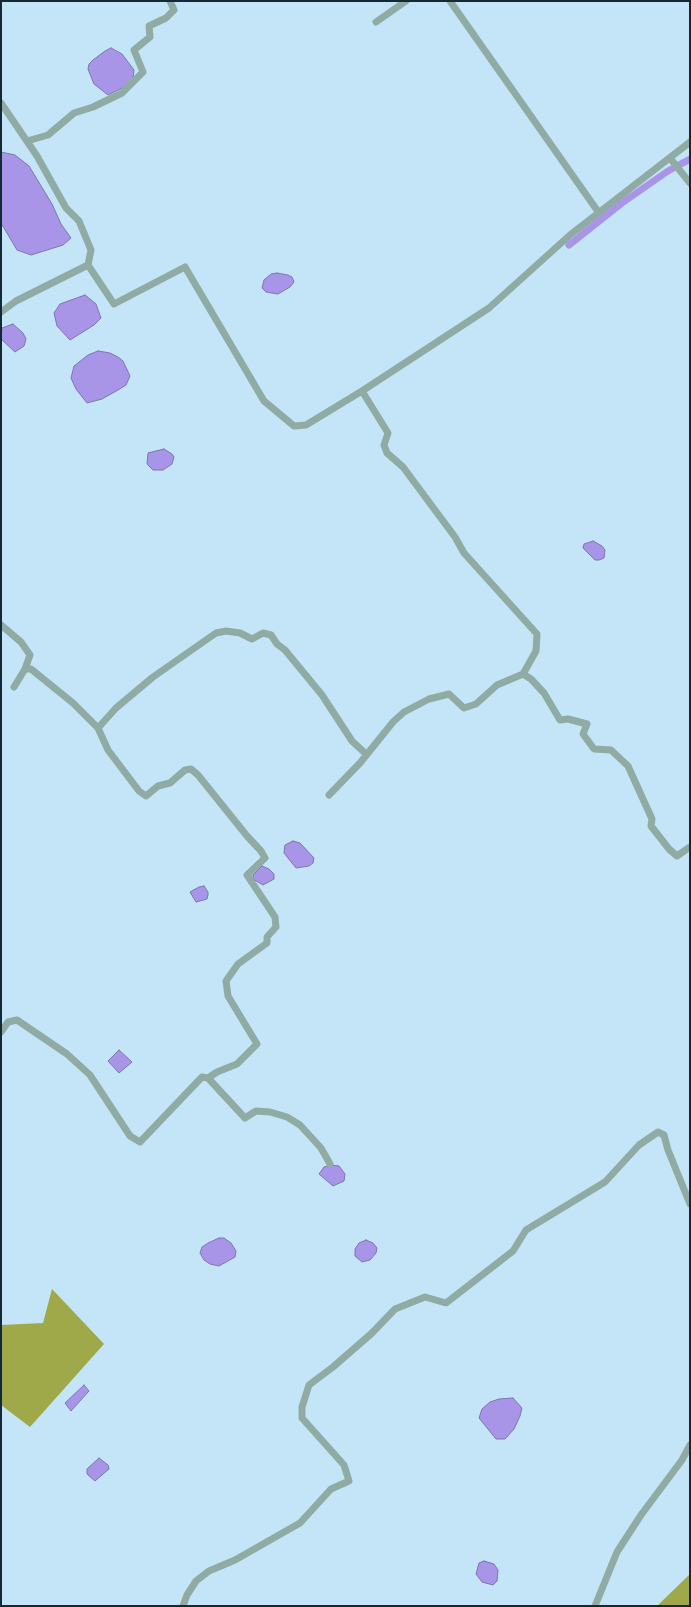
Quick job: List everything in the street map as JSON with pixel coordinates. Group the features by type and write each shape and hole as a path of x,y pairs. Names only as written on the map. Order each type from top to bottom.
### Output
{"street":[{"path":"27,141 48,134 74,113 122,94 142,72 134,50 150,37 149,26 166,18 174,10 170,1"},
{"path":"376,22 406,1"},
{"path":"450,1 599,213"},
{"path":"1,103 27,141 66,208 79,221 91,250 88,265 114,304 185,267 264,401 294,426 306,425 362,391 489,308 570,235 672,160 690,142"},
{"path":"672,160 690,183"},
{"path":"1,312 16,301 88,265"},
{"path":"329,795 366,754 392,722 404,712 429,699 449,694 464,708 476,704 497,685 523,674 536,650 537,634 464,552 455,537 402,467 387,453 384,445 388,432 362,391"},
{"path":"1,625 21,642 30,655 25,669 14,687"},
{"path":"98,728 116,708 153,677 216,633 226,631 240,633 252,639 263,633 271,635 277,644 290,656 322,695 352,741 366,754"},
{"path":"25,669 31,669 73,703 98,728 108,750 139,791 146,796 158,786 170,783 185,770 190,769 198,775 247,836 261,851 265,858 247,875 276,917 276,927 267,937 267,943 238,964 226,981 228,996 257,1044 237,1064 217,1072 208,1078"},
{"path":"523,674 531,679 544,693 560,720 568,719 587,724 583,734 594,749 611,750 628,766 652,819 651,826 669,849 677,856 690,847"},
{"path":"1,1032 8,1022 17,1020 67,1054 90,1075 130,1136 140,1142 202,1077 208,1078 245,1118 256,1111 270,1112 287,1117 300,1125 321,1148 330,1164"},
{"path":"183,1606 187,1595 196,1581 209,1571 235,1560 300,1523 331,1489 349,1481 344,1465 302,1418 302,1407 308,1385 333,1367 372,1333 395,1309 425,1297 446,1303 512,1251 526,1230 605,1182 639,1145 658,1132 664,1135 668,1150 690,1204"},
{"path":"595,1606 617,1552 641,1515 682,1460 690,1445"}],"green space":[{"path":"52,1289 104,1344 30,1427 1,1405 1,1325 43,1323"},
{"path":"689,1575 690,1606 657,1606"}],"shaded area":[{"path":"111,48 122,54 134,70 133,79 124,87 108,95 94,84 88,69 89,64 93,60"},
{"path":"1,152 15,155 29,166 52,204 61,224 71,238 63,245 31,255 17,250 1,223"},
{"path":"277,273 292,277 294,282 290,287 278,294 266,292 262,288 264,280 271,274"},
{"path":"85,295 96,304 101,318 94,325 70,340 57,326 54,313 60,304"},
{"path":"13,324 23,333 26,339 24,346 15,352 1,339 2,328"},
{"path":"98,351 110,353 118,357 123,361 130,376 126,385 102,399 87,403 76,389 71,378 74,366 88,355"},
{"path":"164,449 174,457 172,464 163,470 153,470 147,464 148,453"},
{"path":"593,541 602,546 605,550 604,558 595,560 583,548 584,544"},
{"path":"293,841 300,843 314,858 313,863 309,866 296,868 284,853 285,845"},
{"path":"262,866 269,869 274,874 274,879 263,885 253,879 253,875"},
{"path":"204,886 208,892 207,899 196,902 190,892"},
{"path":"119,1050 132,1062 119,1073 108,1061"},
{"path":"331,1165 339,1166 345,1174 344,1181 333,1186 319,1174 324,1167"},
{"path":"219,1238 224,1238 231,1243 236,1251 235,1257 219,1266 210,1264 204,1260 200,1253 202,1247"},
{"path":"366,1240 373,1243 377,1248 376,1253 370,1260 362,1262 355,1256 355,1249 359,1243"},
{"path":"84,1385 89,1391 71,1411 65,1403"},
{"path":"513,1398 522,1408 520,1416 514,1429 505,1439 496,1439 479,1418 482,1409 490,1402 499,1399"},
{"path":"99,1458 108,1465 109,1469 95,1481 87,1474 87,1469"},
{"path":"484,1561 494,1564 498,1570 497,1581 493,1585 482,1582 476,1574 479,1563"}],"waterway":[{"path":"569,245 622,203 668,171 690,159"}]}
